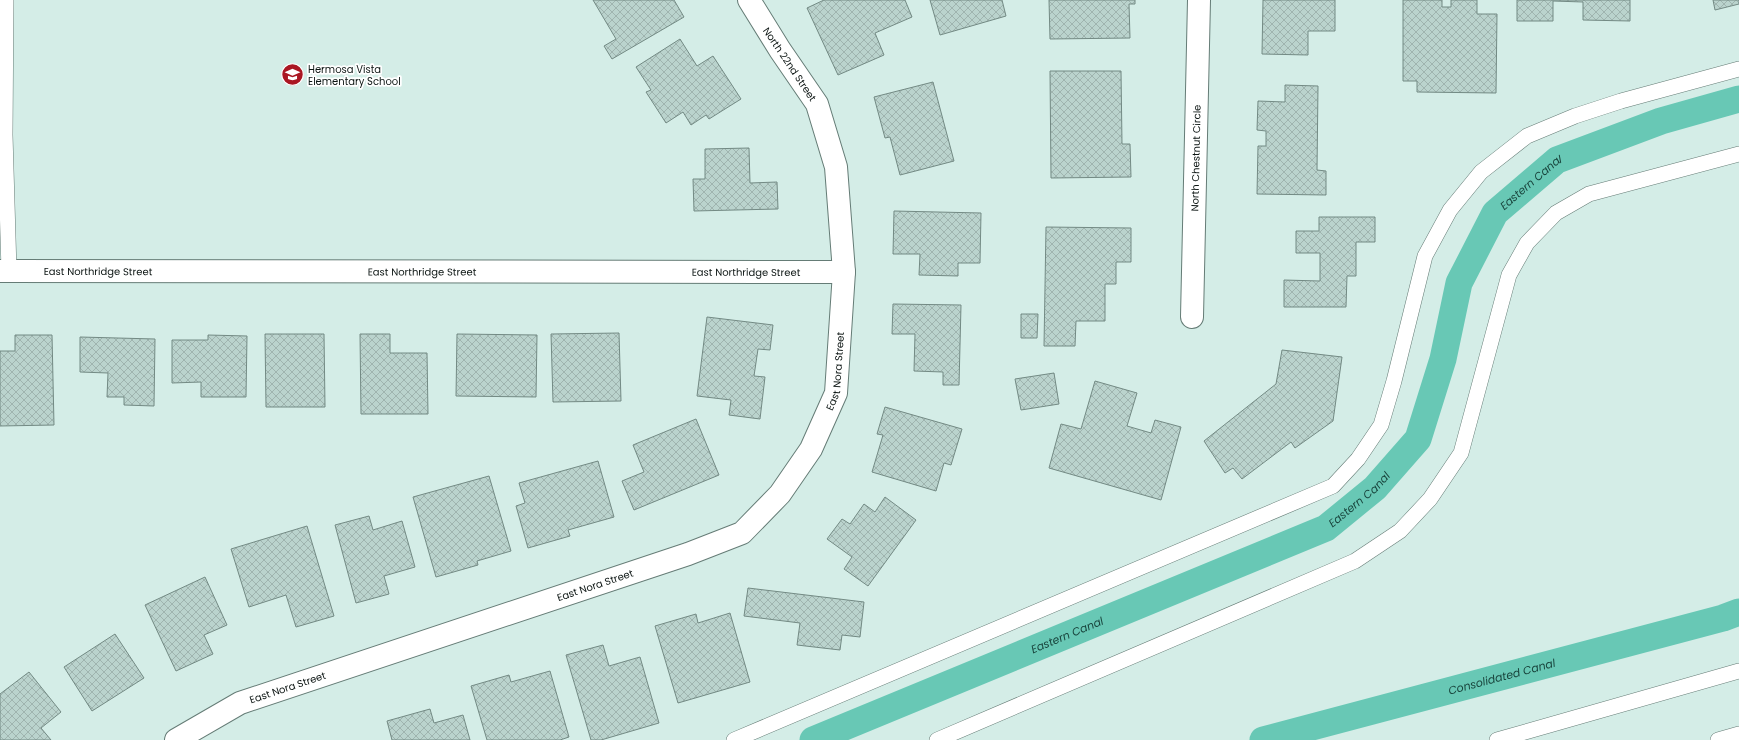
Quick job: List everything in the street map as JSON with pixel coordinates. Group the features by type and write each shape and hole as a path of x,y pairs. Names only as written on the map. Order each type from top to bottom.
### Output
{"street":[{"name":"North 22nd Street","path":"749,0 780,50 817,104 836,167 844,272"},
{"name":"North Chestnut Circle","path":"1192,316 1199,0"},
{"name":"East Northridge Street","path":"4,271 844,272"},
{"name":"East Nora Street","path":"176,740 240,703 688,554 742,533 780,494 811,449 836,393 844,272"}],"lane":[{"path":"4,271 3,135 6,0"},
{"path":"734,740 1333,486 1358,458 1381,425 1394,381 1425,256 1450,210 1481,172 1527,136 1575,116 1621,101 1739,69"},
{"path":"937,740 1355,561 1400,531 1430,499 1461,453 1509,275 1527,243 1556,213 1589,194 1739,154"},
{"path":"1497,740 1739,671"},
{"path":"1718,740 1739,734"}],"building":[{"path":"593,0 674,0 684,17 612,59 604,46 616,39"},
{"path":"824,0 905,0 912,17 875,33 884,55 838,75 807,8"},
{"path":"930,0 1002,0 1006,16 940,35"},
{"path":"1049,0 1135,0 1135,4 1129,4 1130,38 1050,39"},
{"path":"1263,0 1335,0 1335,31 1308,31 1308,55 1262,54"},
{"path":"1403,0 1442,0 1442,7 1451,7 1451,0 1477,0 1477,14 1497,14 1496,93 1417,92 1417,81 1403,81"},
{"path":"1517,0 1630,0 1630,21 1583,20 1583,2 1553,1 1553,21 1517,21"},
{"path":"1713,0 1739,0 1739,4 1715,10"},
{"path":"680,39 697,66 713,56 741,99 709,119 706,115 691,125 683,112 666,123 646,92 651,90 636,67"},
{"path":"1050,71 1121,71 1122,144 1130,144 1131,177 1051,178"},
{"path":"933,82 954,161 900,175 890,137 885,138 874,97"},
{"path":"1285,85 1318,86 1317,170 1326,171 1326,195 1257,194 1258,146 1266,146 1266,131 1257,130 1258,101 1285,102"},
{"path":"749,148 750,183 777,182 778,209 694,211 693,179 705,179 705,149"},
{"path":"894,211 981,213 980,263 958,263 958,276 919,275 920,254 893,254"},
{"path":"1319,217 1375,217 1375,242 1356,242 1356,276 1347,276 1346,307 1284,307 1284,280 1320,281 1320,253 1296,253 1296,231 1319,231"},
{"path":"1046,227 1131,228 1131,262 1116,262 1116,284 1105,284 1105,321 1076,321 1075,346 1044,346"},
{"path":"893,304 961,305 959,385 943,385 943,372 914,371 915,334 892,334"},
{"path":"1021,314 1038,314 1037,338 1021,338"},
{"path":"707,317 773,325 770,350 758,349 754,376 765,377 760,419 729,415 731,400 697,396"},
{"path":"619,333 621,401 553,402 551,334"},
{"path":"265,334 324,334 325,407 266,407"},
{"path":"360,334 390,334 390,353 427,353 428,414 361,414"},
{"path":"457,334 537,335 536,397 456,396"},
{"path":"15,335 52,335 54,425 0,426 0,351 15,351"},
{"path":"208,335 247,336 246,397 201,397 201,382 172,383 172,340 208,340"},
{"path":"80,337 155,339 154,406 124,405 124,397 107,397 108,373 80,372"},
{"path":"1282,350 1342,357 1333,421 1295,448 1291,442 1242,479 1233,468 1225,473 1204,441 1276,384"},
{"path":"1054,373 1059,404 1021,410 1015,379"},
{"path":"1095,381 1137,393 1127,426 1151,433 1155,420 1181,427 1161,500 1049,468 1061,424 1081,429"},
{"path":"885,407 962,429 951,465 944,463 936,491 872,472 883,435 877,434"},
{"path":"696,419 719,475 634,510 622,481 644,472 633,445"},
{"path":"598,461 614,517 568,530 570,536 528,548 516,506 525,503 519,483"},
{"path":"489,476 511,551 477,561 478,565 436,577 413,497"},
{"path":"885,497 916,520 868,586 844,569 852,557 827,539 842,519 850,524 864,504 875,512"},
{"path":"369,516 373,530 402,521 415,567 384,576 389,594 356,603 335,525"},
{"path":"307,526 334,616 296,627 286,595 249,607 231,549"},
{"path":"205,577 227,625 204,635 213,654 176,671 145,605"},
{"path":"748,588 864,602 860,637 842,635 840,650 797,645 800,623 744,616"},
{"path":"730,613 750,682 678,703 655,626 696,614 698,623"},
{"path":"115,634 144,678 92,711 64,667"},
{"path":"603,645 609,666 640,657 659,723 601,740 591,740 566,655"},
{"path":"550,671 569,737 560,740 487,740 471,686 509,675 511,682"},
{"path":"29,672 61,712 41,728 51,740 0,740 0,694"},
{"path":"430,709 434,723 463,715 470,740 392,740 387,721"}],"waterway":[{"name":"Eastern Canal","path":"813,740 1326,528 1375,488 1418,439 1443,359 1459,283 1495,213 1557,160 1661,121 1739,99"},
{"name":"Consolidated Canal","path":"1263,740 1723,618 1739,612"}],"place":[{"name":"Hermosa Vista Elementary School","path":"292,75"}]}
